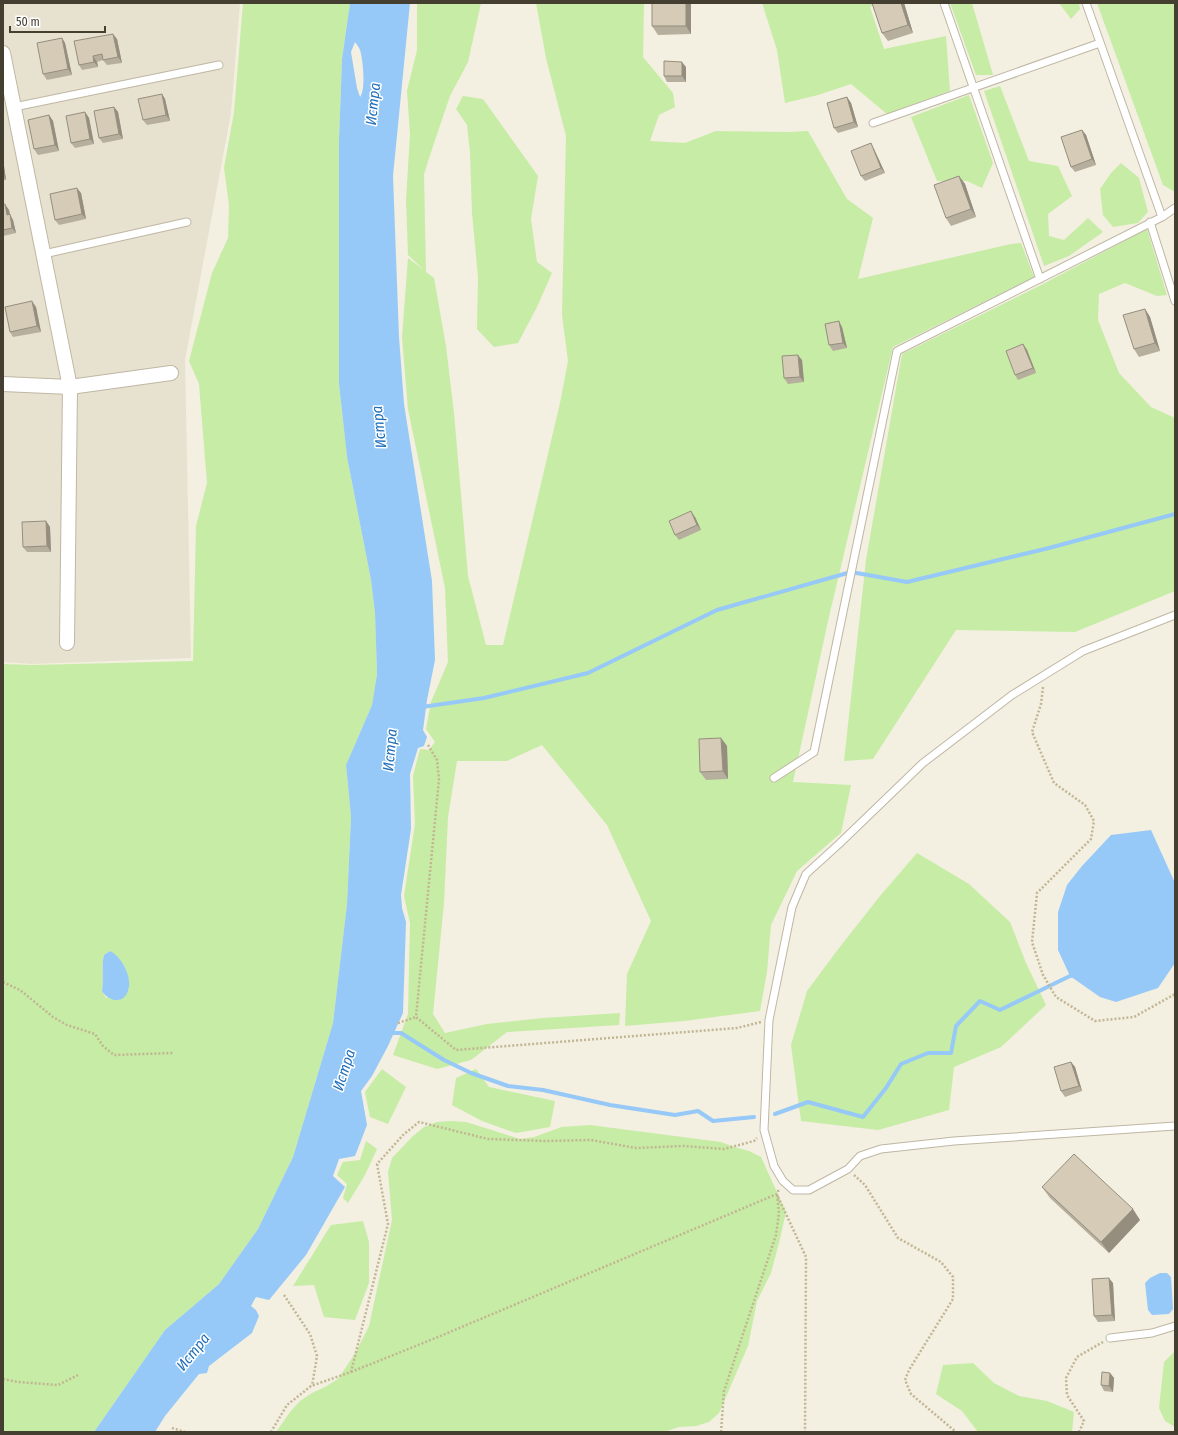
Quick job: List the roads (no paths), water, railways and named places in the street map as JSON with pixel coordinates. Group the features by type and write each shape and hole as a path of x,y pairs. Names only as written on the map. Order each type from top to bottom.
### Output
{"street":[{"path":"3,53 70,387 68,643"},
{"path":"3,384 70,387 171,372"}],"lane":[{"path":"944,3 1040,279"},
{"path":"1086,3 1162,216"},
{"path":"873,123 1100,43"},
{"path":"14,107 219,65"},
{"path":"774,778 814,752 897,351 1040,279 1175,208"},
{"path":"44,254 187,222"},
{"path":"1150,222 1175,301"},
{"path":"1175,615 1083,651 1012,695 923,763 806,874 792,907 769,1020 764,1130 774,1166 783,1181 793,1190 809,1190 848,1169 860,1156 881,1149 954,1141 1175,1126"},
{"path":"1110,1338 1152,1333 1175,1326"}],"water":[{"name":"Истра","path":"350,3 410,3 393,176 399,337 404,404 432,581 435,660 423,730 427,737 424,746 418,748 410,774 411,829 401,895 402,908 406,922 403,1013 372,1076 361,1091 367,1125 355,1156 339,1159 333,1176 345,1187 306,1255 269,1300 256,1297 251,1306 256,1310 259,1316 252,1333 209,1366 207,1373 199,1374 165,1416 155,1432 94,1432 165,1330 219,1284 258,1229 293,1157 333,1023 347,904 351,817 346,765 372,705 377,674 375,613 371,580 347,457 339,384 339,140 342,59","holes":["355,42 360,50 363,67 363,88 360,97 351,52"]},
{"path":"1151,830 1175,883 1175,963 1158,988 1116,1002 1100,997 1070,976 1058,950 1058,912 1067,885 1082,866 1111,835"},
{"path":"110,951 119,958 128,974 128,991 123,998 119,1000 108,997 102,991 104,955"},
{"path":"1160,1273 1167,1273 1171,1277 1173,1309 1169,1314 1152,1315 1148,1310 1145,1283 1150,1278"}],"waterway":[{"path":"422,707 484,698 588,673 717,610 851,572 907,582 1049,548 1175,514"},
{"path":"775,1114 808,1102 863,1117 886,1088 901,1064 928,1053 951,1053 956,1026 980,1001 1000,1010 1074,975"},
{"path":"389,1033 401,1033 444,1060 471,1073 508,1086 543,1090 610,1105 675,1115 698,1111 713,1121 754,1117"}]}
